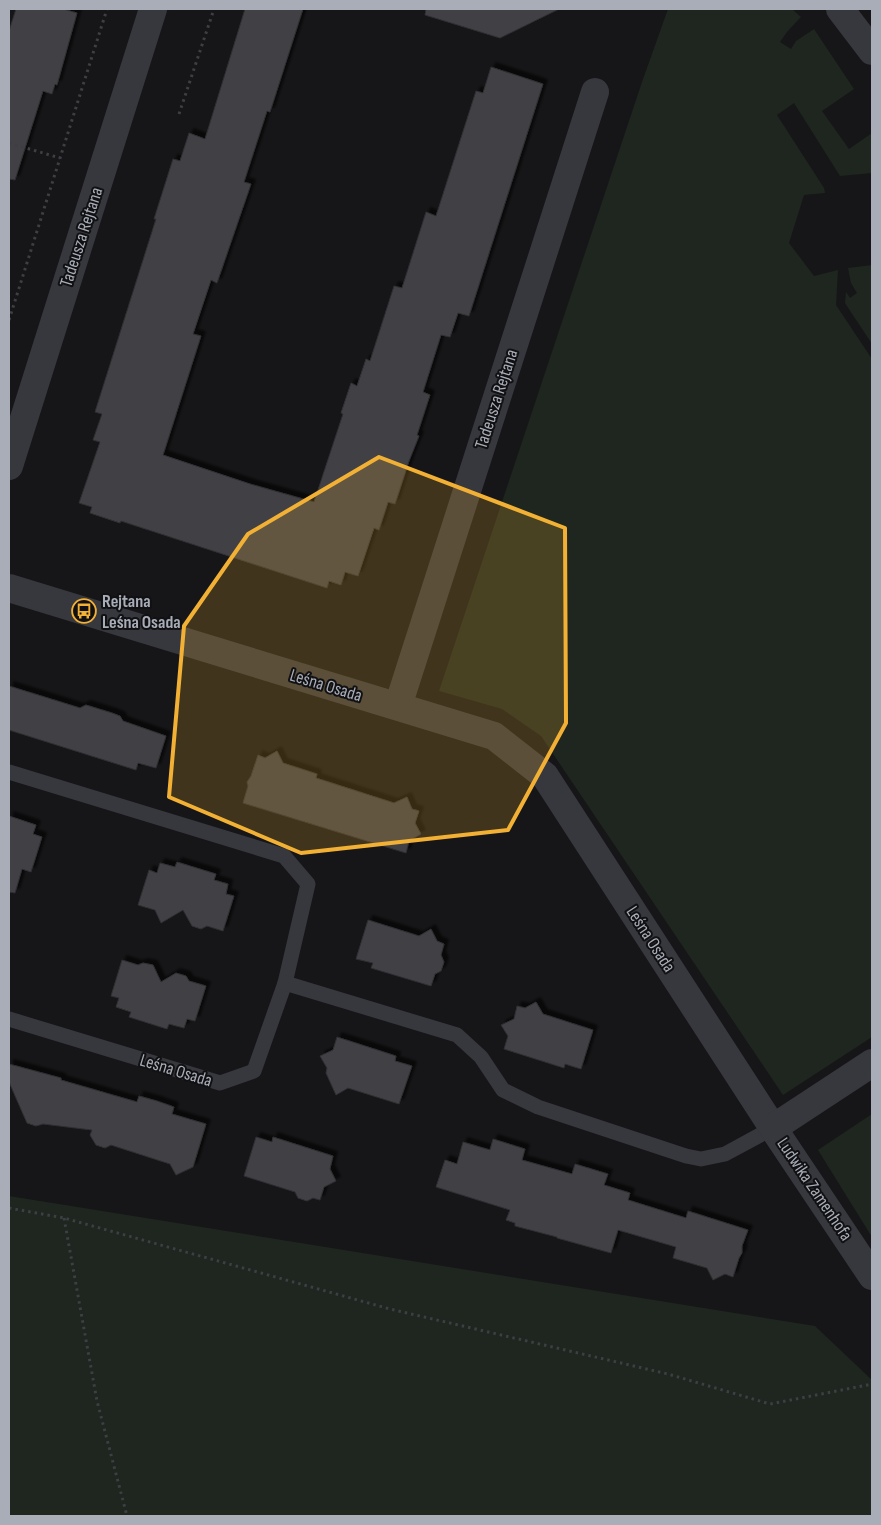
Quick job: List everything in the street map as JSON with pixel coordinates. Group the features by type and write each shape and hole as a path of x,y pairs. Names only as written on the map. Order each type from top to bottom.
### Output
{"street":[{"name":"Tadeusza Rejtana","path":"9,466 153,9"},
{"path":"840,9 872,51"},
{"name":"Tadeusza Rejtana","path":"398,706 595,92"},
{"name":"Leśna Osada","path":"9,588 494,736 546,776 774,1128"},
{"path":"774,1128 872,1063"},
{"name":"Ludwika Zamenhofa","path":"774,1128 872,1276"}],"lane":[{"name":"Leśna Osada","path":"9,772 284,856 308,884 285,983 254,1071 220,1083 9,1019"},
{"path":"285,983 457,1034 481,1057 503,1090 538,1107 686,1156 701,1159 725,1154 774,1128"}],"path":[{"path":"9,320 107,9"},
{"path":"179,114 214,9"},
{"path":"9,143 60,158"},
{"path":"9,1208 64,1218 390,1310 668,1374 770,1404 872,1384"},
{"path":"64,1218 97,1401 127,1516"}],"highlighted area":[{"path":"379,457 565,528 566,723 508,830 301,853 169,797 184,626 248,534"}],"shaded area":[{"path":"668,9 792,9 801,17 780,42 791,49 796,41 814,29 854,89 822,111 849,149 872,133 872,173 840,176 794,103 777,115 824,188 825,193 804,195 789,243 814,276 838,270 836,305 872,359 872,1037 783,1095 541,736 502,709 439,691"},
{"path":"872,265 872,344 845,303 846,292 850,298 857,293 851,283 848,268"},
{"path":"872,1114 872,1237 818,1150"},
{"path":"9,1196 815,1326 872,1380 872,1516 9,1516"}],"building":[{"path":"16,9 63,9 77,13 57,85 55,84 52,94 43,91 15,180 9,179 9,31"},
{"path":"245,9 303,9 270,112 267,111 244,182 251,184 217,283 211,280 193,334 201,336 163,455 250,484 314,502 343,414 341,413 351,383 357,386 366,359 370,361 394,286 402,288 426,212 436,216 476,91 483,93 491,67 543,84 469,316 458,313 450,337 441,335 423,392 430,395 417,435 419,436 395,504 388,502 379,530 374,528 358,576 345,572 341,585 329,581 327,588 121,521 120,523 90,513 92,507 79,503 100,442 93,440 102,414 95,412 173,159 180,161 189,133 205,139"},
{"path":"426,9 559,9 500,38 425,15"},
{"path":"9,686 80,708 86,705 112,713 120,716 123,721 166,736 156,768 138,763 136,770 9,730"},
{"path":"277,751 283,763 317,774 316,778 394,803 407,797 412,809 419,811 415,823 421,834 409,841 406,853 243,803 248,786 247,782 258,755 265,758"},
{"path":"9,816 36,825 33,834 42,837 31,872 22,869 15,893 9,892"},
{"path":"177,862 216,874 214,880 228,884 226,894 234,896 223,931 207,926 201,929 192,926 183,910 161,923 155,910 138,905 149,870 157,873 160,863 175,867"},
{"path":"368,920 419,936 431,929 437,941 444,944 441,955 444,962 441,971 435,974 431,986 371,968 373,963 356,959"},
{"path":"122,960 138,965 143,963 153,965 161,982 176,973 186,976 189,981 206,986 195,1021 187,1019 184,1028 169,1024 167,1029 129,1017 131,1012 116,1007 119,998 111,996"},
{"path":"536,1002 543,1014 593,1030 581,1069 565,1064 564,1068 504,1049 508,1036 501,1025 514,1019 517,1006 525,1008"},
{"path":"337,1037 396,1056 395,1061 412,1066 399,1104 348,1088 336,1095 326,1073 327,1068 320,1056 333,1050"},
{"path":"9,1064 137,1102 139,1096 157,1101 174,1107 172,1114 206,1124 193,1167 176,1175 170,1164 111,1145 105,1148 96,1145 90,1135 92,1130 43,1124 36,1126 27,1123 9,1082"},
{"path":"256,1137 272,1142 273,1137 333,1156 330,1169 336,1181 324,1187 320,1200 313,1198 307,1201 298,1198 295,1192 244,1176"},
{"path":"493,1139 525,1149 522,1160 572,1174 575,1164 608,1174 604,1185 630,1193 628,1200 686,1218 688,1211 748,1230 733,1277 725,1274 713,1280 707,1268 673,1258 676,1247 618,1230 611,1253 515,1226 515,1223 506,1220 510,1210 436,1187 445,1160 457,1164 463,1142 490,1150"}],"place":[{"name":"Rejtana Leśna Osada","path":"84,611"}]}
